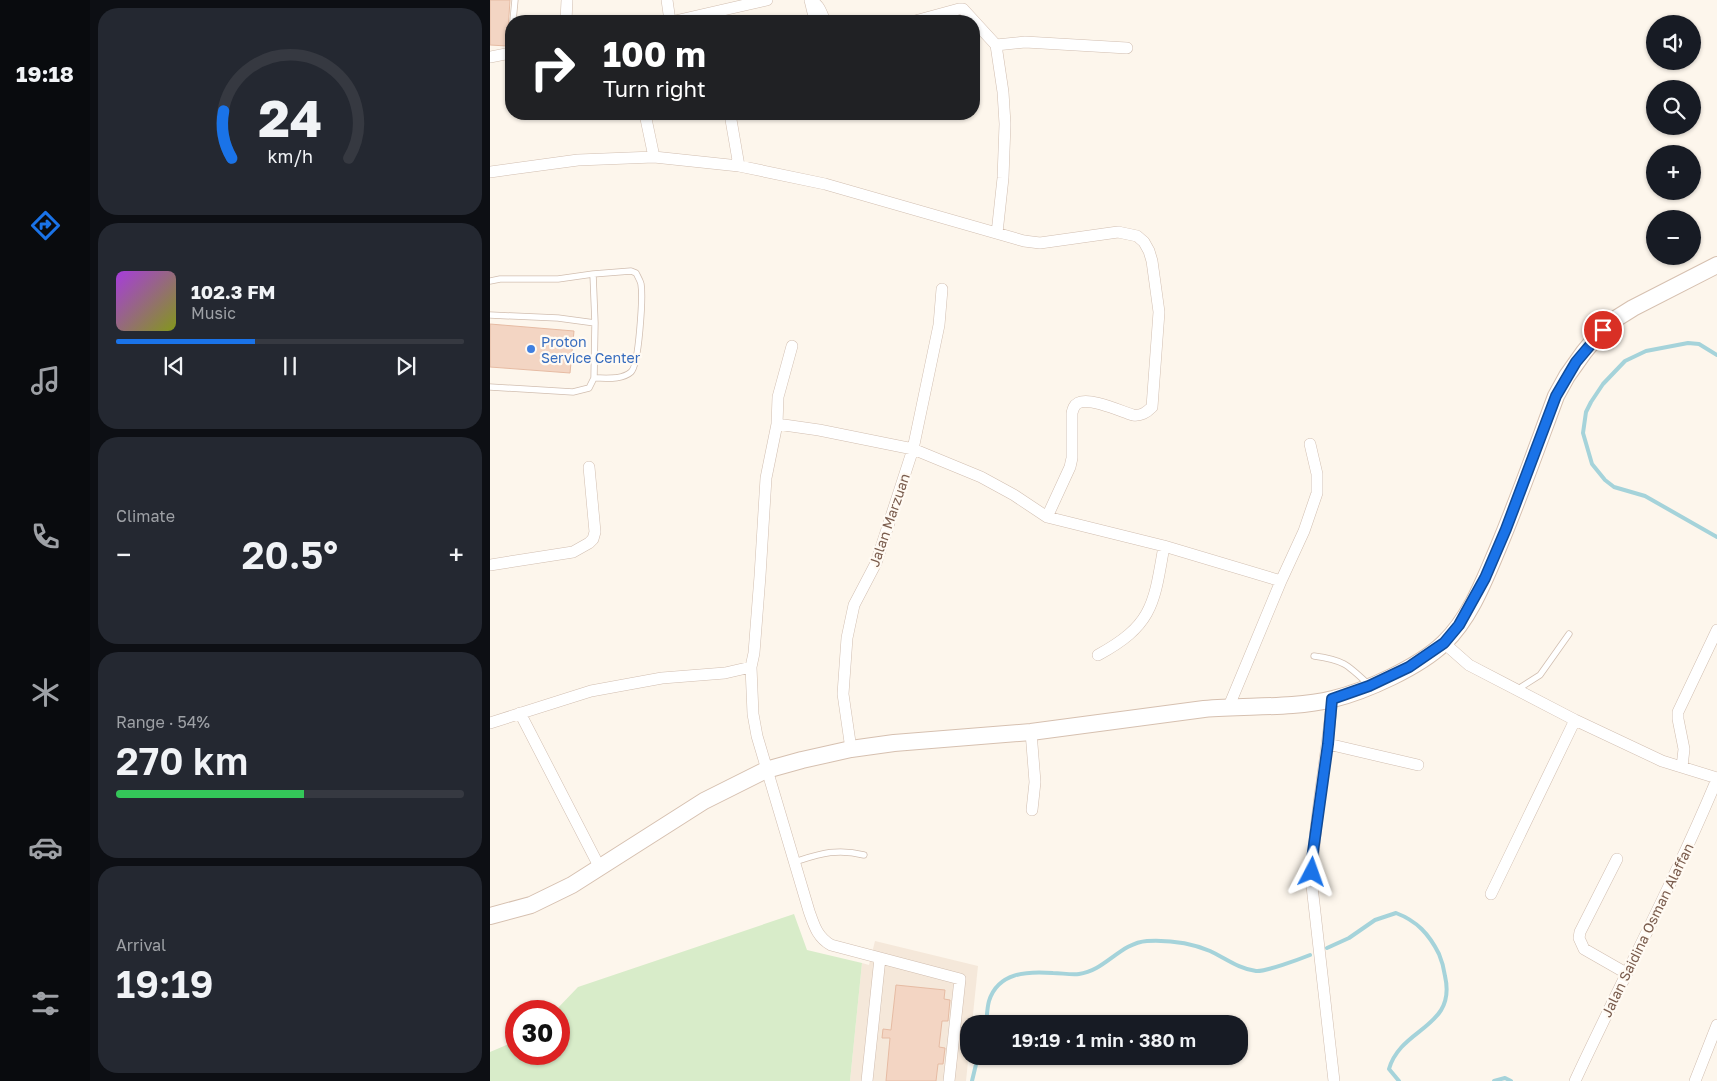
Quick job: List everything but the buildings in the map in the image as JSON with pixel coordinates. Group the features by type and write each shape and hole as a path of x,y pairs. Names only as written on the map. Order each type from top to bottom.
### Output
{"street":[{"path":"566,15 567,0"},
{"path":"667,0 669,15"},
{"path":"720,15 767,0"},
{"path":"810,1 814,15"},
{"path":"810,1 816,3 822,15"},
{"path":"937,15 959,9 963,9 968,15"},
{"path":"980,28 996,45 1003,92 1005,124 1003,178 997,233"},
{"path":"996,45 1025,42 1127,48"},
{"path":"490,57 505,54"},
{"path":"646,120 654,156"},
{"path":"731,120 739,166"},
{"path":"490,172 578,160 654,156 739,166 825,184 1024,241 1040,243 1118,232 1137,236 1144,242 1152,261 1159,312 1152,408 1140,416 1089,401 1079,402 1074,406 1072,413 1070,467 1047,517"},
{"path":"490,916 531,905 572,885 704,801 766,770 802,760 851,749 894,743 1031,732 1229,706 1280,706 1332,699 1369,686 1409,667 1444,643 1459,625 1485,578 1506,529 1556,396 1576,362 1603,330 1624,312 1717,265"},
{"name":"Jalan Marzuan","path":"851,749 843,694 847,638 854,605 876,563 913,449 938,325 942,289"},
{"path":"792,346 778,397 777,424 766,478 759,596 751,667 753,714 766,770 812,920 821,938 831,945 960,979 949,1081"},
{"path":"777,424 818,430 913,449 981,477 1014,495 1047,517 1164,546 1281,581"},
{"path":"1229,706 1304,530 1317,493 1317,474 1310,444"},
{"path":"490,565 573,552 589,543 593,539 595,532 589,467"},
{"path":"1098,655 1119,644 1138,628 1144,619 1150,609 1164,546"},
{"path":"1682,767 1684,749 1678,712 1717,630"},
{"path":"1444,643 1469,665 1575,720 1662,761 1717,778"},
{"path":"490,723 591,691 662,678 725,673 751,667"},
{"path":"1332,699 1328,744 1312,859 1312,886 1334,1081"},
{"path":"520,713 600,868"},
{"path":"1491,894 1575,720"},
{"path":"1031,732 1035,782 1032,810"},
{"path":"1328,744 1418,765"},
{"name":"Jalan Saidina Osman Alaffan","path":"1575,1081 1626,973 1669,889 1717,778"},
{"path":"1617,859 1580,932 1579,938 1584,949 1626,973"},
{"path":"868,1081 880,958"},
{"path":"1695,1081 1717,1024"}],"lane":[{"path":"514,15 515,0"},
{"path":"490,281 500,279 558,279 631,271 636,274 641,282 641,294 638,358 633,371 623,377 594,378"},
{"path":"490,387 573,392 589,388 594,378 595,323 593,274"},
{"path":"490,315 558,318 595,323"},
{"path":"1516,690 1529,684 1540,675 1569,634"},
{"path":"1314,656 1337,659 1350,666 1369,686"},
{"path":"794,862 832,852 848,851 864,855"}],"shaded area":[{"path":"875,941 978,966 973,1015 960,1015 960,1065 968,1065 966,1081 850,1081 862,963 869,965"}],"green space":[{"path":"794,914 807,950 862,963 850,1081 490,1081 490,1052 505,1046 505,1065 570,1065 570,1000 566,1000 578,987"}],"waterway":[{"path":"1717,355 1699,344 1688,343 1646,351 1625,361 1603,384 1591,402 1586,412 1583,433 1592,464 1605,480 1614,487 1645,496 1717,537"},
{"path":"1327,948 1349,938 1375,920 1396,913 1422,929 1439,954 1447,993 1443,1007 1436,1017 1404,1044 1395,1055 1389,1069 1399,1081"},
{"path":"987,1015 988,1004 993,991 999,984 1015,975 1034,972 1076,974 1088,972 1129,947 1147,941 1163,941 1195,946 1210,951 1238,966 1256,971 1310,955"},
{"path":"972,1081 976,1065"},
{"path":"1494,1081 1505,1078 1511,1081"}],"place":[{"name":"Proton Service Center","path":"531,349"}],"route":[{"path":"1312,872 1332,699 1389,678 1409,667 1444,643 1459,625 1485,578 1506,529 1556,396 1576,362 1603,330"}]}
